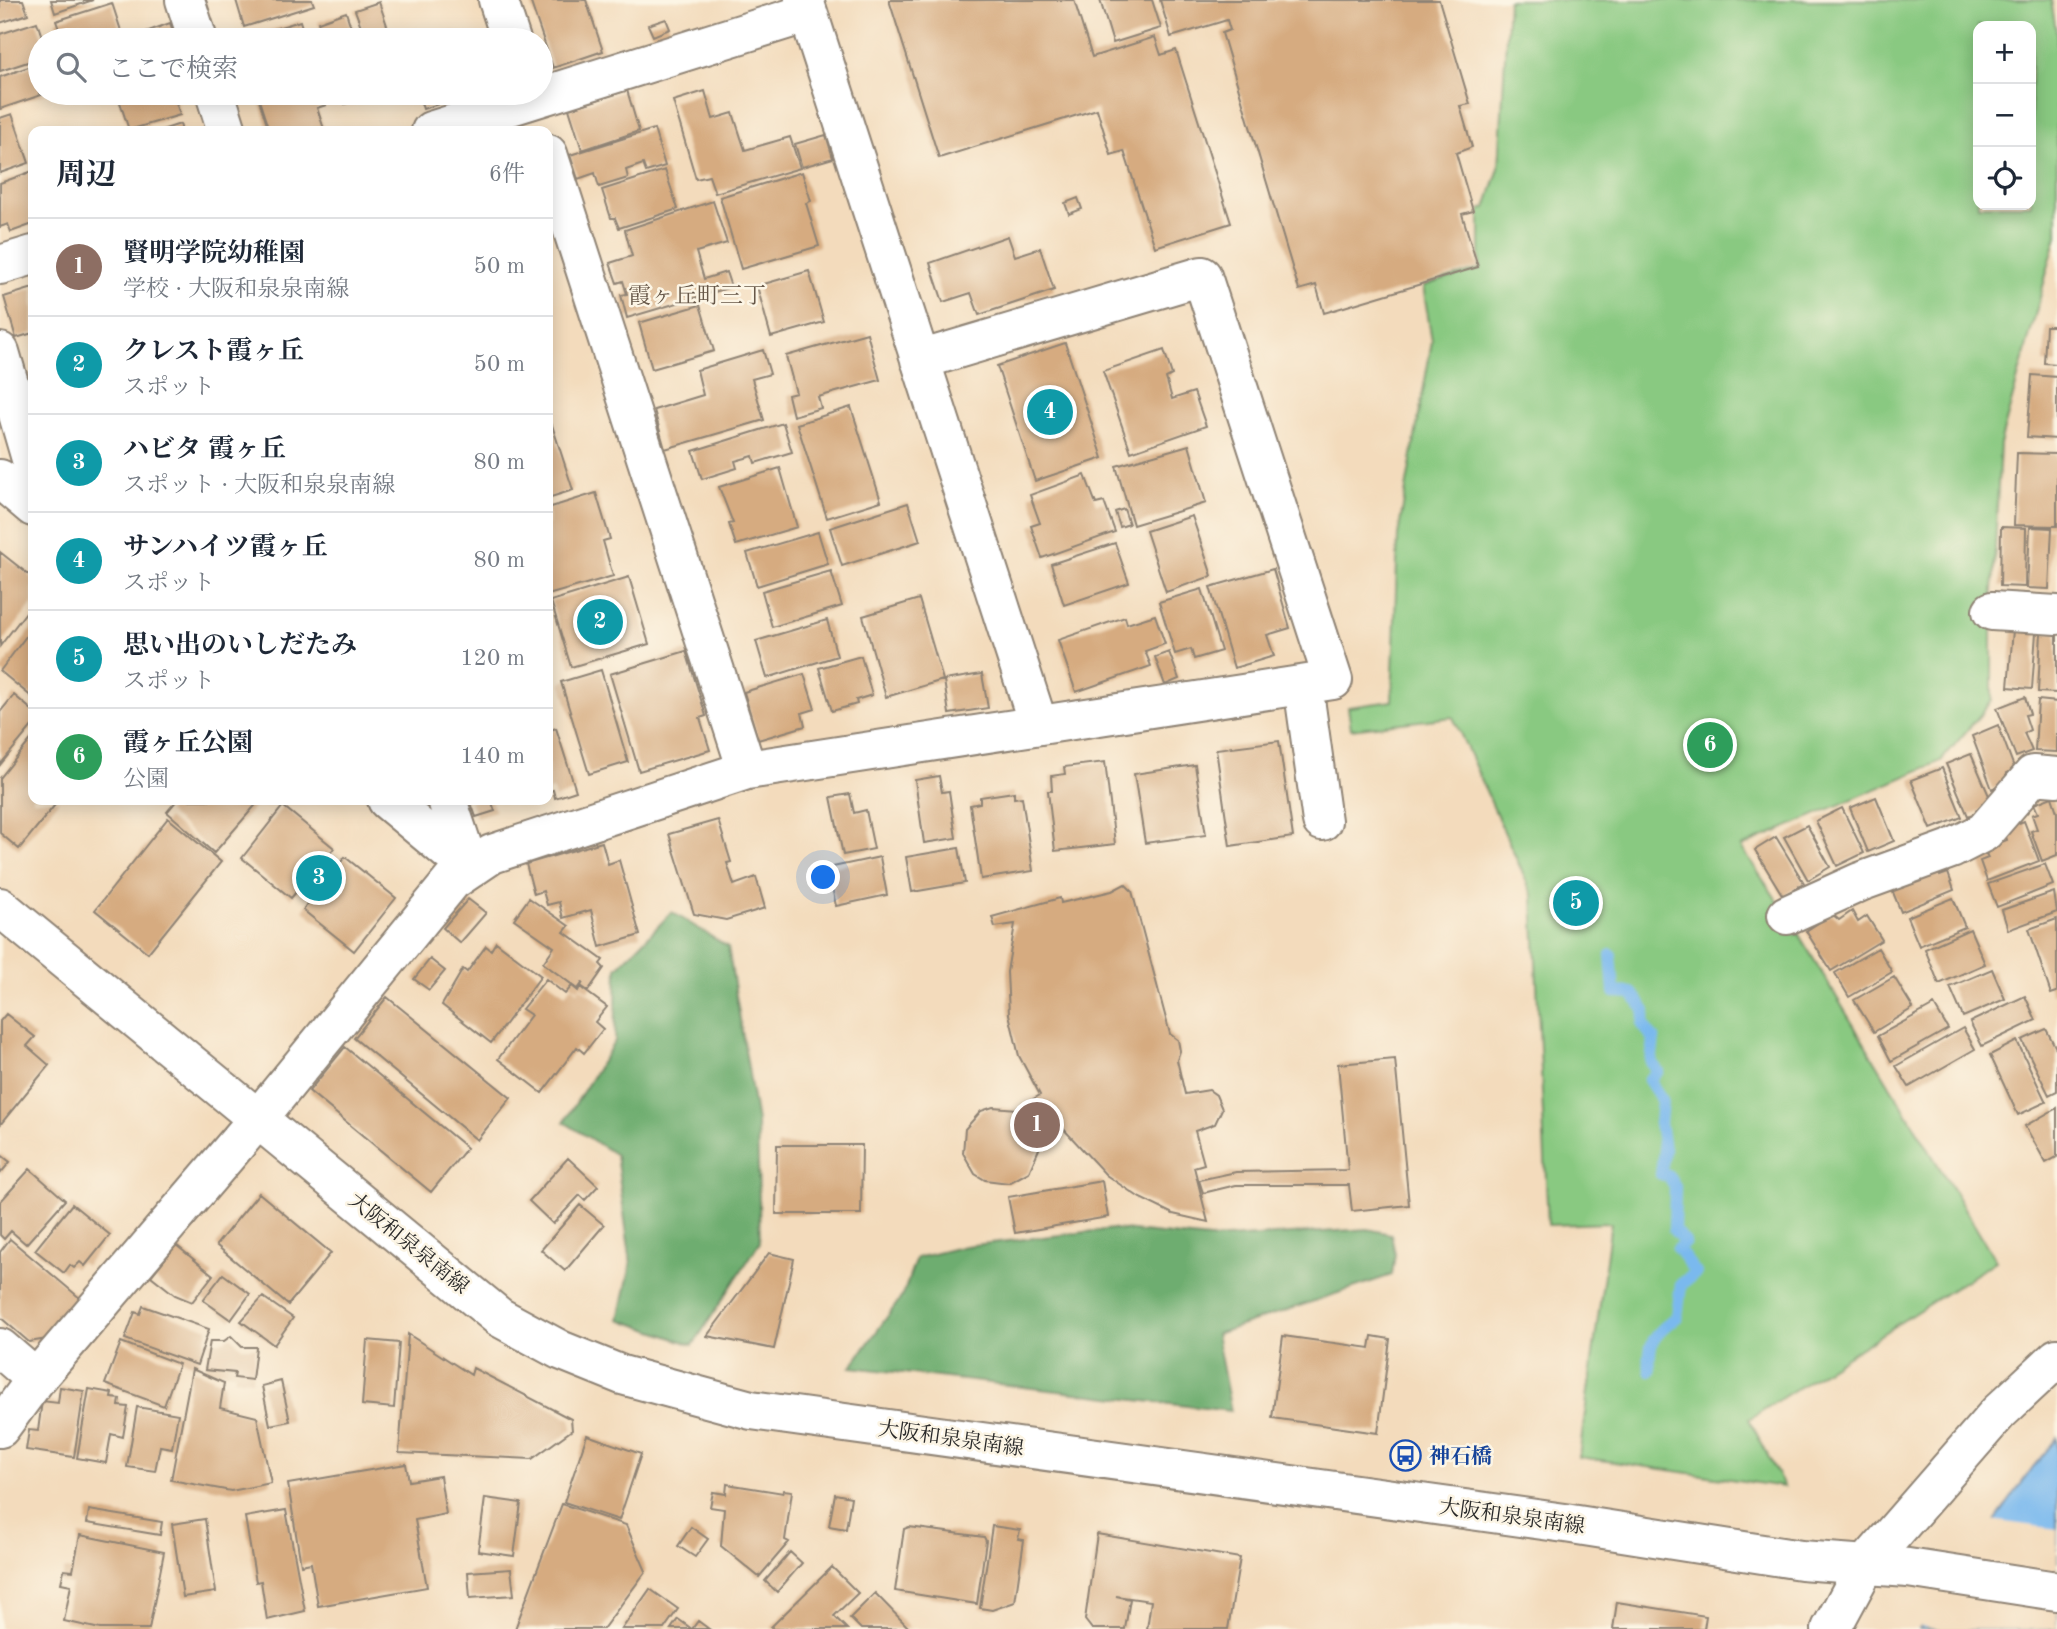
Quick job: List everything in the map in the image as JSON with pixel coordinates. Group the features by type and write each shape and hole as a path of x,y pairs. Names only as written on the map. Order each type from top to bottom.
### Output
{"street":[{"path":"185,0 194,28"},
{"path":"498,0 507,28"},
{"path":"553,101 806,6 1038,724"},
{"path":"219,105 225,126"},
{"path":"453,126 533,108"},
{"path":"553,169 747,770"},
{"path":"0,265 28,257"},
{"path":"0,1428 36,1379 257,1120 452,881 492,854 747,770 1333,680 1202,276 920,360"},
{"path":"0,352 28,449"},
{"path":"0,479 28,503"},
{"path":"1992,611 2057,615"},
{"path":"1303,685 1322,821"},
{"path":"1787,915 1860,882 1951,849 1984,832 2033,775 2057,777"},
{"path":"393,805 470,869"},
{"path":"449,805 470,869"},
{"name":"大阪和泉泉南線","path":"0,908 499,1317 560,1350 622,1376 751,1410 1552,1521 1801,1560 1908,1568 2057,1591"},
{"path":"0,1348 36,1379"},
{"path":"1831,1629 1865,1566 1998,1413 2057,1358"}],"green space":[{"path":"1508,0 2051,0 2057,36 2057,235 2000,444 1992,611 1992,701 1941,761 1741,847 1787,915 1996,1261 1749,1419 1784,1487 1579,1457 1611,1223 1548,1225 1533,896 1453,717 1351,729 1348,707 1392,701 1398,535 1432,341 1423,286 1480,269 1480,210 1486,208 1499,168"},
{"path":"672,912 728,947 757,1122 760,1242 693,1345 619,1319 631,1264 616,1155 564,1122 615,1041 617,968"},
{"path":"1113,1229 1210,1239 1368,1229 1391,1234 1395,1254 1392,1275 1216,1334 1231,1411 851,1367 903,1295 916,1258 965,1246"}],"water":[{"path":"2057,1438 2057,1629 1919,1629 2033,1467"}],"pier":[{"path":"1991,1520 2057,1529 2057,1629 1937,1629 1917,1626"}],"building":[{"path":"0,0 23,0 28,14 0,23"},
{"path":"51,0 93,0 55,13"},
{"path":"236,0 312,0 314,5 244,27"},
{"path":"530,0 586,0 603,51 553,68 553,28 539,28"},
{"path":"889,0 1074,0 1092,57 1155,37 1161,55 1176,50 1231,223 1155,247 1124,151 1111,155 1097,109 939,158"},
{"path":"1100,0 1152,0 1161,28 1113,43"},
{"path":"1160,0 1439,0 1470,104 1460,106 1472,147 1456,153 1473,211 1462,214 1478,267 1324,313 1316,285 1299,290 1222,33 1230,30 1227,20 1171,37"},
{"path":"379,2 388,28 362,28 355,10"},
{"path":"112,3 120,28 59,28 56,21"},
{"path":"346,12 351,28 320,28 318,22"},
{"path":"666,19 670,29 653,36 648,25"},
{"path":"300,21 302,28 277,28"},
{"path":"37,22 39,28 28,28 28,62 0,71 0,34"},
{"path":"170,23 172,28 156,28"},
{"path":"28,67 28,99 0,109 0,77"},
{"path":"627,90 639,131 582,150 569,109"},
{"path":"705,91 713,119 733,113 745,150 790,137 800,168 715,193 709,176 696,179 673,101"},
{"path":"121,105 177,105 180,115 143,126 128,126"},
{"path":"261,105 326,105 317,108 323,126 267,126"},
{"path":"12,114 28,163 0,173 0,118"},
{"path":"654,129 665,166 646,172 643,164 626,170 628,178 599,187 595,173 578,179 570,155"},
{"path":"826,135 833,158 802,167 795,144"},
{"path":"665,170 678,209 619,228 615,218 611,218 602,190"},
{"path":"802,172 811,201 806,203 819,246 741,269 720,197"},
{"path":"28,173 28,226 11,232 8,224 0,227 0,183"},
{"path":"1078,198 1082,209 1069,214 1065,203"},
{"path":"713,201 727,243 696,252 704,279 726,272 731,287 627,318 621,295 627,294 623,281 617,283 610,263 632,256 625,230"},
{"path":"1008,236 1015,256 1040,248 1054,290 979,315 971,293 943,302 930,263"},
{"path":"809,271 824,322 771,337 757,286"},
{"path":"28,290 28,334 16,338 4,297"},
{"path":"700,305 714,351 652,369 639,323"},
{"path":"2046,326 2057,326 2057,364 2044,363"},
{"path":"867,333 880,380 818,397 821,408 793,416 788,395 796,393 786,356"},
{"path":"1065,343 1103,458 1035,481 997,366"},
{"path":"763,350 770,374 752,379 764,420 665,449 654,410 703,395 697,370"},
{"path":"1164,350 1172,375 1166,378 1172,399 1194,392 1206,426 1131,452 1103,371"},
{"path":"2032,375 2057,377 2057,439 2027,437"},
{"path":"851,407 881,501 827,518 797,424"},
{"path":"783,423 792,452 755,463 753,456 735,461 737,468 702,479 693,451"},
{"path":"553,428 573,490 553,496"},
{"path":"1189,445 1206,503 1133,525 1116,466"},
{"path":"2017,453 2057,454 2057,526 2014,525"},
{"path":"780,468 797,527 736,545 729,524 733,523 719,487"},
{"path":"1085,475 1096,504 1104,502 1115,532 1042,558 1031,526 1040,523 1030,495"},
{"path":"596,493 610,539 603,541 613,576 553,594 553,506"},
{"path":"908,503 920,541 842,566 830,528"},
{"path":"1124,509 1129,524 1120,527 1115,512"},
{"path":"1192,516 1212,576 1166,592 1146,531"},
{"path":"2001,527 2026,528 2025,587 2000,586"},
{"path":"2030,527 2052,528 2049,589 2027,588"},
{"path":"818,532 828,564 757,586 747,553"},
{"path":"1115,543 1129,583 1064,605 1051,564"},
{"path":"0,552 28,574 28,610 0,646"},
{"path":"1273,569 1290,628 1267,635 1274,656 1234,668 1210,587"},
{"path":"831,571 842,606 772,627 762,591"},
{"path":"629,577 649,644 571,667 553,600"},
{"path":"1202,589 1221,651 1194,659 1191,649 1175,654 1159,602"},
{"path":"919,599 943,680 886,697 863,616"},
{"path":"1155,615 1165,644 1145,651 1151,666 1076,692 1058,640 1125,617 1127,624"},
{"path":"827,620 837,656 767,678 756,641"},
{"path":"2013,630 2036,632 2032,689 2008,687"},
{"path":"2041,632 2057,633 2057,693 2038,692"},
{"path":"28,634 28,694 0,671"},
{"path":"686,651 706,716 700,718 710,750 639,771 610,674"},
{"path":"1169,652 1179,679 1165,685 1155,657"},
{"path":"861,656 872,695 856,700 857,704 832,711 819,668"},
{"path":"601,670 628,762 589,774 561,682"},
{"path":"804,674 815,709 802,713 805,726 758,740 744,692"},
{"path":"982,674 988,708 949,714 944,680"},
{"path":"14,695 28,707 28,731 0,765 0,712"},
{"path":"2025,697 2030,714 2025,715 2030,730 2024,733 2032,751 2016,757 1997,708"},
{"path":"2038,700 2057,702 2057,752 2035,751"},
{"path":"1998,725 2015,770 2007,773 2010,782 1992,789 1972,736"},
{"path":"556,728 576,791 555,798 553,790 553,729"},
{"path":"1279,741 1293,837 1230,846 1216,749"},
{"path":"28,743 28,805 55,805 19,849 0,833 0,778"},
{"path":"1971,754 1993,805 1968,816 1946,764"},
{"path":"1105,762 1115,844 1055,851 1048,791 1052,791 1051,776 1065,774 1064,767"},
{"path":"1195,765 1206,835 1145,843 1134,774"},
{"path":"1942,768 1962,817 1931,829 1911,780"},
{"path":"939,776 942,792 949,791 956,838 924,843 915,780"},
{"path":"1014,792 1014,798 1022,797 1033,871 981,879 970,805 980,803 980,797"},
{"path":"850,794 854,813 866,810 874,849 843,855 831,797"},
{"path":"1876,797 1894,841 1868,852 1850,808"},
{"path":"2052,797 2057,812 2057,855 2042,861 2031,831 2037,829 2032,815 2038,813 2034,804"},
{"path":"173,805 256,805 214,853 167,812"},
{"path":"472,805 493,805 495,811 476,817"},
{"path":"283,806 334,848 323,862 334,871 345,857 396,898 354,951 303,910 315,895 303,884 291,898 242,858"},
{"path":"1842,808 1864,853 1837,866 1816,821"},
{"path":"168,818 221,862 148,953 95,910"},
{"path":"718,820 731,862 727,863 734,885 756,877 765,908 726,920 694,914 669,834"},
{"path":"2024,821 2039,861 1987,881 1980,861 1988,858 1984,849 2007,840 2004,829"},
{"path":"1807,825 1830,867 1808,880 1784,837"},
{"path":"1776,837 1804,883 1783,896 1755,850"},
{"path":"602,842 608,864 619,860 640,935 600,947 591,910 563,918 559,902 547,905 543,891 534,894 526,864"},
{"path":"959,848 965,883 912,892 906,857"},
{"path":"880,857 887,895 836,906 828,868"},
{"path":"2045,864 2053,885 1997,907 1988,884"},
{"path":"1935,865 1940,876 1948,873 1954,890 1901,912 1890,885"},
{"path":"1125,884 1132,891 1170,1034 1178,1040 1180,1051 1177,1060 1185,1094 1209,1090 1216,1095 1222,1109 1215,1124 1195,1131 1204,1164 1194,1167 1208,1222 1173,1214 1140,1198 1106,1175 1060,1125 1039,1137 1039,1149 1029,1172 1009,1183 985,1180 975,1174 963,1153 965,1129 981,1111 993,1107 1017,1109 1040,1095 1019,1056 1009,1014 1007,972 1015,924 995,927 992,917 1060,898 1061,903 1112,891"},
{"path":"2054,892 2057,912 2008,930 2002,910"},
{"path":"529,898 569,926 564,932 603,960 600,964 604,968 588,991 581,986 583,982 578,989 543,963 554,947 514,919"},
{"path":"1953,898 1965,927 1919,946 1907,917"},
{"path":"468,899 486,913 460,943 443,928"},
{"path":"1852,911 1858,922 1867,916 1882,940 1831,971 1806,931 1832,914 1839,920"},
{"path":"2057,919 2057,992 2051,994 2029,929"},
{"path":"1970,929 1985,964 1939,984 1925,949"},
{"path":"496,942 541,976 491,1043 442,1005 463,969 467,972 486,946 491,950"},
{"path":"1878,948 1892,972 1849,997 1835,973"},
{"path":"430,959 445,971 429,990 414,979"},
{"path":"1992,969 2005,999 1963,1017 1950,987"},
{"path":"1894,977 1913,1008 1874,1032 1854,1000"},
{"path":"546,979 565,994 572,986 578,991 580,987 607,1007 595,1022 603,1029 584,1053 577,1047 542,1093 498,1059 531,1015 522,1009"},
{"path":"2025,996 2036,1020 1982,1046 1970,1022"},
{"path":"387,997 511,1098 477,1140 354,1038"},
{"path":"1934,1005 1948,1029 1891,1061 1878,1036"},
{"path":"6,1014 35,1037 27,1046 49,1065 0,1125 0,1021"},
{"path":"1963,1028 1975,1049 1909,1087 1896,1066"},
{"path":"2046,1029 2057,1050 2057,1091 2049,1095 2022,1040"},
{"path":"2017,1041 2046,1102 2018,1115 1990,1055"},
{"path":"345,1047 467,1148 431,1192 309,1091"},
{"path":"1395,1059 1409,1205 1352,1211 1349,1185 1236,1185 1203,1193 1199,1180 1236,1172 1348,1170 1338,1064"},
{"path":"2057,1108 2057,1157 2046,1163 2025,1126"},
{"path":"777,1145 862,1145 861,1214 776,1214"},
{"path":"0,1154 10,1162 0,1174"},
{"path":"568,1158 598,1186 585,1200 580,1195 553,1224 529,1201"},
{"path":"30,1169 65,1200 26,1244 11,1231 4,1239 0,1235 0,1202"},
{"path":"1102,1181 1108,1217 1015,1233 1008,1197"},
{"path":"259,1193 331,1253 288,1305 216,1245"},
{"path":"72,1204 110,1235 85,1266 80,1262 74,1268 70,1265 64,1273 35,1250"},
{"path":"580,1205 604,1225 565,1271 541,1250"},
{"path":"10,1239 81,1299 47,1339 29,1342 0,1317 0,1252"},
{"path":"176,1245 213,1275 192,1302 175,1295 151,1276"},
{"path":"769,1253 794,1259 774,1349 707,1336"},
{"path":"223,1274 250,1294 231,1320 203,1300"},
{"path":"263,1297 293,1318 274,1345 241,1321"},
{"path":"143,1306 209,1329 197,1365 125,1339 135,1312 140,1314"},
{"path":"408,1334 471,1375 473,1368 571,1419 572,1430 532,1459 399,1453"},
{"path":"231,1336 242,1347 256,1347 252,1380 234,1378 235,1373 205,1370 210,1341 224,1341"},
{"path":"1283,1336 1370,1348 1372,1336 1390,1339 1378,1433 1272,1418"},
{"path":"367,1340 399,1343 394,1408 362,1405"},
{"path":"121,1342 179,1364 164,1406 105,1384"},
{"path":"192,1369 224,1383 220,1408 257,1417 271,1483 231,1491 171,1480"},
{"path":"281,1381 290,1421 270,1425 262,1386"},
{"path":"60,1387 84,1391 74,1457 26,1450 29,1430 38,1431 42,1401 58,1403"},
{"path":"89,1389 112,1393 111,1398 120,1399 119,1406 128,1407 123,1437 111,1434 106,1463 77,1458"},
{"path":"137,1407 178,1414 172,1448 160,1446 155,1471 127,1467"},
{"path":"587,1435 641,1454 619,1520 564,1502"},
{"path":"406,1464 409,1481 440,1476 446,1514 415,1520 427,1587 318,1606 311,1563 301,1565 288,1484"},
{"path":"727,1484 783,1493 784,1490 792,1491 785,1540 789,1542 759,1577 721,1546 724,1509 710,1507 713,1492 726,1494"},
{"path":"835,1494 851,1497 846,1529 829,1526"},
{"path":"485,1498 521,1503 514,1556 478,1551"},
{"path":"562,1504 626,1525 646,1571 603,1629 515,1629"},
{"path":"89,1510 162,1522 160,1535 87,1523"},
{"path":"286,1510 305,1611 267,1620 261,1581 256,1582 245,1517"},
{"path":"205,1519 216,1592 183,1597 172,1524"},
{"path":"992,1526 1020,1530 1018,1539 1024,1540 1015,1602 992,1610 980,1608"},
{"path":"691,1527 708,1539 695,1557 678,1546"},
{"path":"909,1527 984,1537 986,1541 977,1604 895,1591 904,1529"},
{"path":"1097,1534 1240,1558 1228,1629 1147,1629 1151,1601 1116,1596 1130,1599 1125,1629 1092,1629 1085,1620"},
{"path":"80,1535 164,1552 149,1629 100,1629 64,1621 71,1585 61,1583 64,1570 73,1571"},
{"path":"790,1552 802,1563 777,1592 765,1581"},
{"path":"832,1567 858,1593 834,1616 847,1629 773,1629 771,1627"},
{"path":"511,1569 514,1595 470,1598 468,1572"},
{"path":"650,1589 678,1609 664,1629 622,1629"},
{"path":"875,1593 910,1629 861,1629 850,1618"},
{"path":"1617,1602 1706,1616 1704,1629 1613,1629"},
{"path":"678,1619 692,1629 671,1629"},
{"path":"698,1621 709,1629 692,1629"}],"waterway":[{"path":"1611,955 1614,992 1632,993 1645,1011 1643,1025 1654,1039 1651,1062 1658,1071 1649,1080 1662,1100 1660,1123 1664,1150 1661,1174 1668,1176 1675,1187 1674,1230 1685,1242 1678,1249 1696,1273 1681,1284 1677,1317 1663,1328 1651,1345 1650,1371"}],"place":[{"name":"サンハイツ霞ヶ丘","path":"1050,412"},
{"name":"クレスト霞ヶ丘","path":"600,622"},
{"name":"霞ヶ丘公園","path":"1710,745"},
{"name":"ハビタ 霞ヶ丘","path":"319,878"},
{"name":"思い出のいしだたみ","path":"1576,903"},
{"name":"賢明学院幼稚園","path":"1037,1125"},
{"name":"神石橋","path":"1406,1456"}],"district":[{"name":"霞ヶ丘町三丁","path":"697,295"}]}
